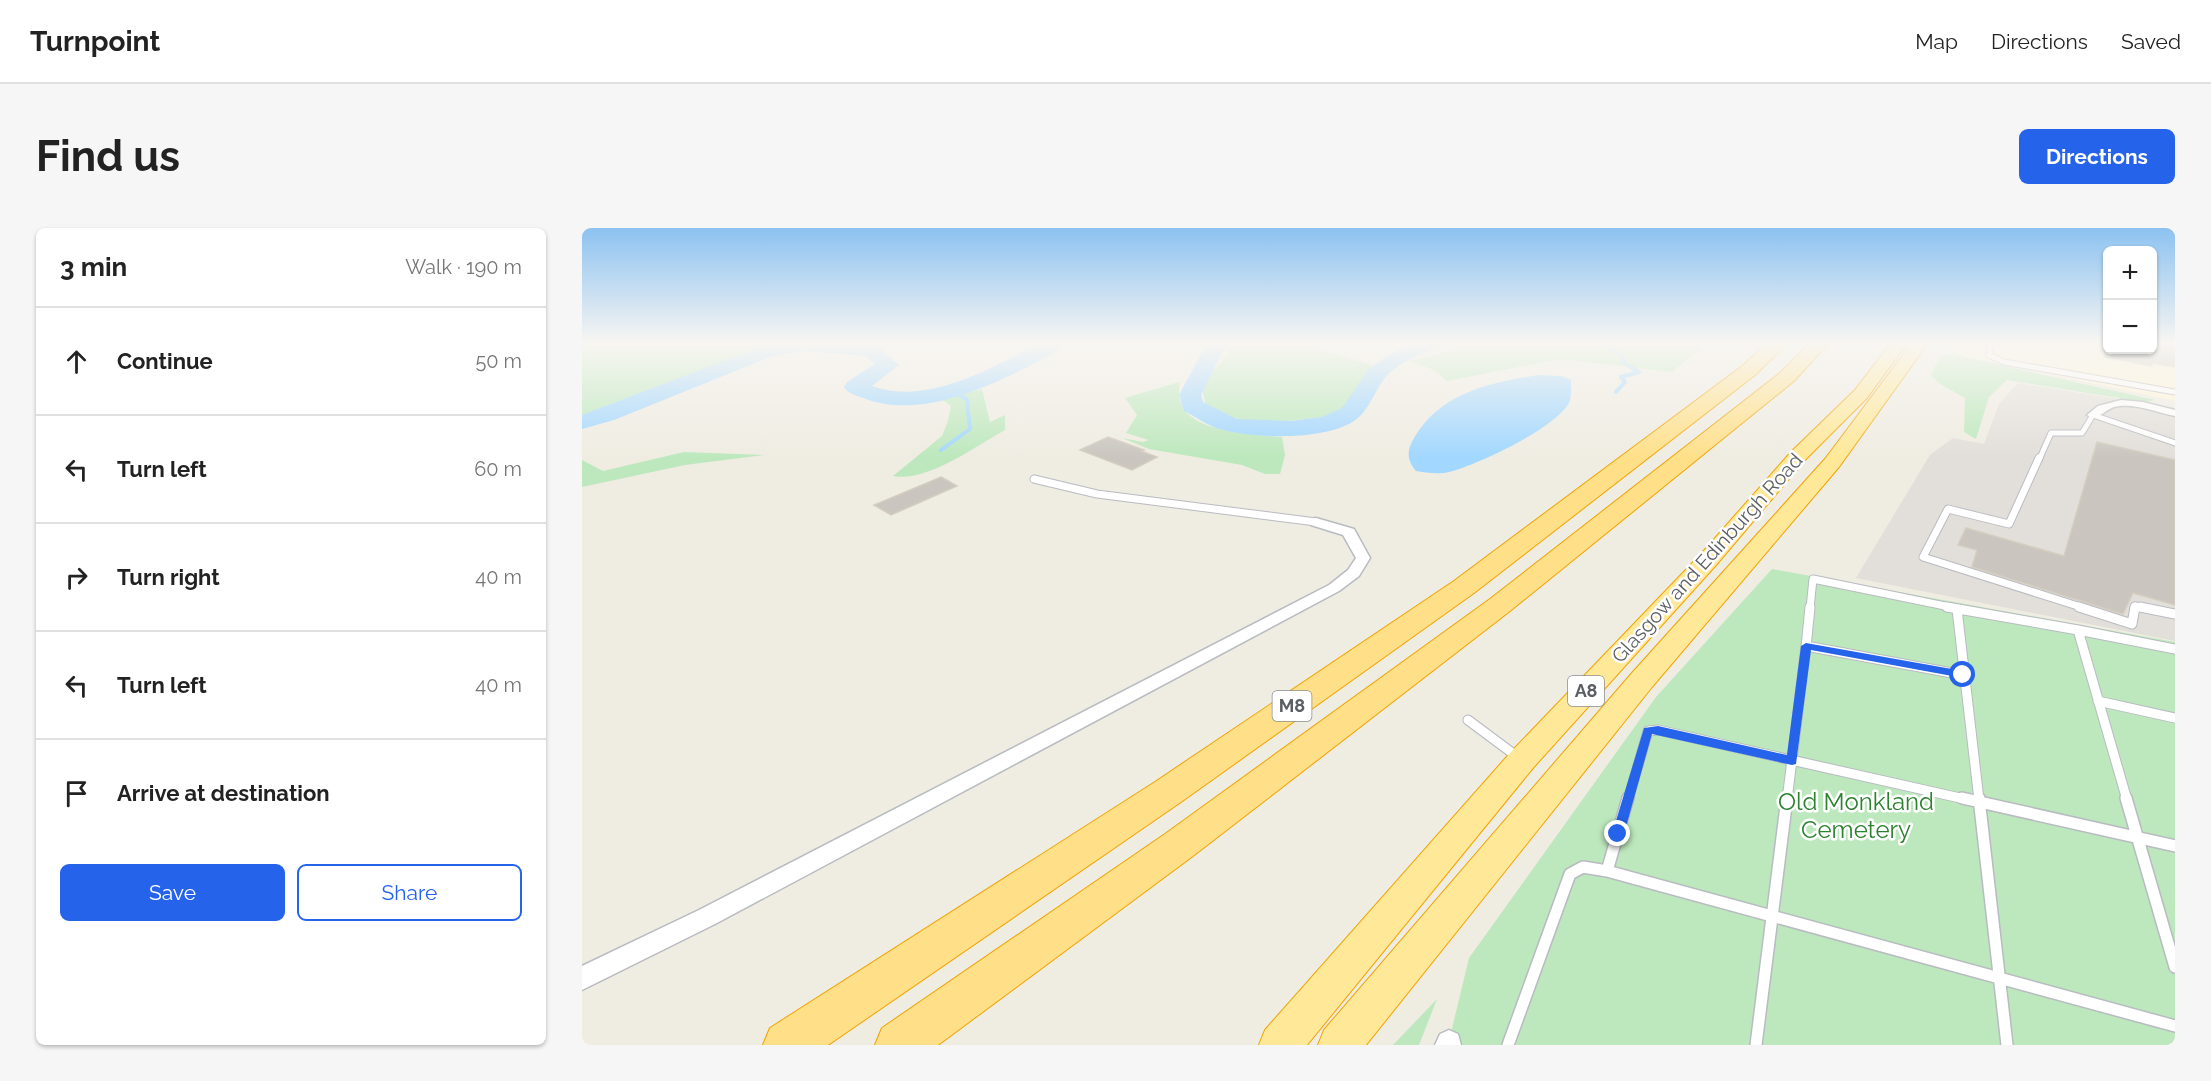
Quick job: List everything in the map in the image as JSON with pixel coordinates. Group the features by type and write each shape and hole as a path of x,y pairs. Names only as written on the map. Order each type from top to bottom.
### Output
{"highway":[{"name":"M8","path":"787,1045 1168,792 1464,587 1735,381"},
{"name":"M8","path":"899,1045 1179,845 1500,605 1781,381"},
{"name":"Glasgow and Edinburgh Road","path":"1280,1045 1522,760 1709,559 1798,456 1860,394 1870,381"},
{"name":"Glasgow and Edinburgh Road","path":"1339,1045 1642,680 1832,462 1892,381"}],"street":[{"path":"2093,415 2102,406 2115,403 2131,403 2175,413"},
{"path":"582,978 707,916 1334,588 1354,573 1364,558 1349,532 1316,522"}],"lane":[{"path":"2113,381 2175,392"},
{"path":"2175,443 2093,415 2082,433 2051,434 2009,525 1948,508 1923,557 2132,624 2135,606 2175,614"},
{"path":"1034,479 1097,494 1316,522"},
{"path":"1756,1045 1774,917 1813,579 1957,609 2175,649"},
{"path":"1957,609 2007,1045"},
{"path":"2078,630 2175,967"},
{"path":"1806,647 1963,675"},
{"path":"2098,701 2175,718"},
{"path":"1468,720 1522,760"},
{"path":"1606,871 1648,731 1658,730 2175,846"},
{"path":"1509,1045 1570,874 1583,867 1606,871 2175,1026"}],"shaded area":[{"path":"2083,381 2175,381 2175,401"},
{"path":"2018,383 2175,408 2175,641 1856,578 1930,455 1953,438 1984,444 1999,404"}],"green space":[{"path":"582,381 675,381 582,417"},
{"path":"1204,381 1364,381 1342,413 1327,417 1255,424 1211,411 1205,402 1202,389"},
{"path":"1937,381 2006,381 1989,397 1976,439 1964,432 1965,398"},
{"path":"2014,381 2071,381 2155,400 2144,402"},
{"path":"1179,382 1180,401 1186,412 1196,420 1224,430 1282,437 1285,455 1280,474 1265,474 1242,465 1149,449 1122,438 1143,442 1149,440 1126,433 1137,415 1125,398"},
{"path":"982,389 990,422 1005,415 1005,430 935,469 906,477 893,476 942,436 951,406 941,399"},
{"path":"684,452 764,455 685,465 582,487 582,460 603,471"},
{"name":"Old Monkland Cemetery","path":"1772,569 2175,642 2175,1045 1448,1045 1469,958 1656,697"},
{"path":"1437,999 1419,1045 1393,1045"}],"water":[{"path":"1571,381 1569,403 1561,413 1533,434 1466,467 1444,473 1416,471 1409,458 1410,447 1425,422 1452,400 1468,392 1502,382"}],"building":[{"path":"1108,437 1157,457 1132,470 1080,450"},
{"path":"2097,442 2175,460 2175,605 2133,593 2123,614 1972,567 1977,550 1958,545 1966,528 2064,556"},
{"path":"941,477 957,486 891,515 874,505"}],"waterway":[{"path":"582,422 606,415 691,381"},
{"path":"864,381 855,387 878,396 904,399 930,396 979,381"},
{"path":"1197,381 1190,395 1192,406 1225,423 1270,429 1309,427 1340,419 1354,409 1372,381"},
{"path":"1616,392 1624,381"},
{"path":"941,450 970,429 967,400 953,390"}],"route":[{"path":"1618,834 1648,731 1658,730 1792,761 1806,646 1963,675"}]}
